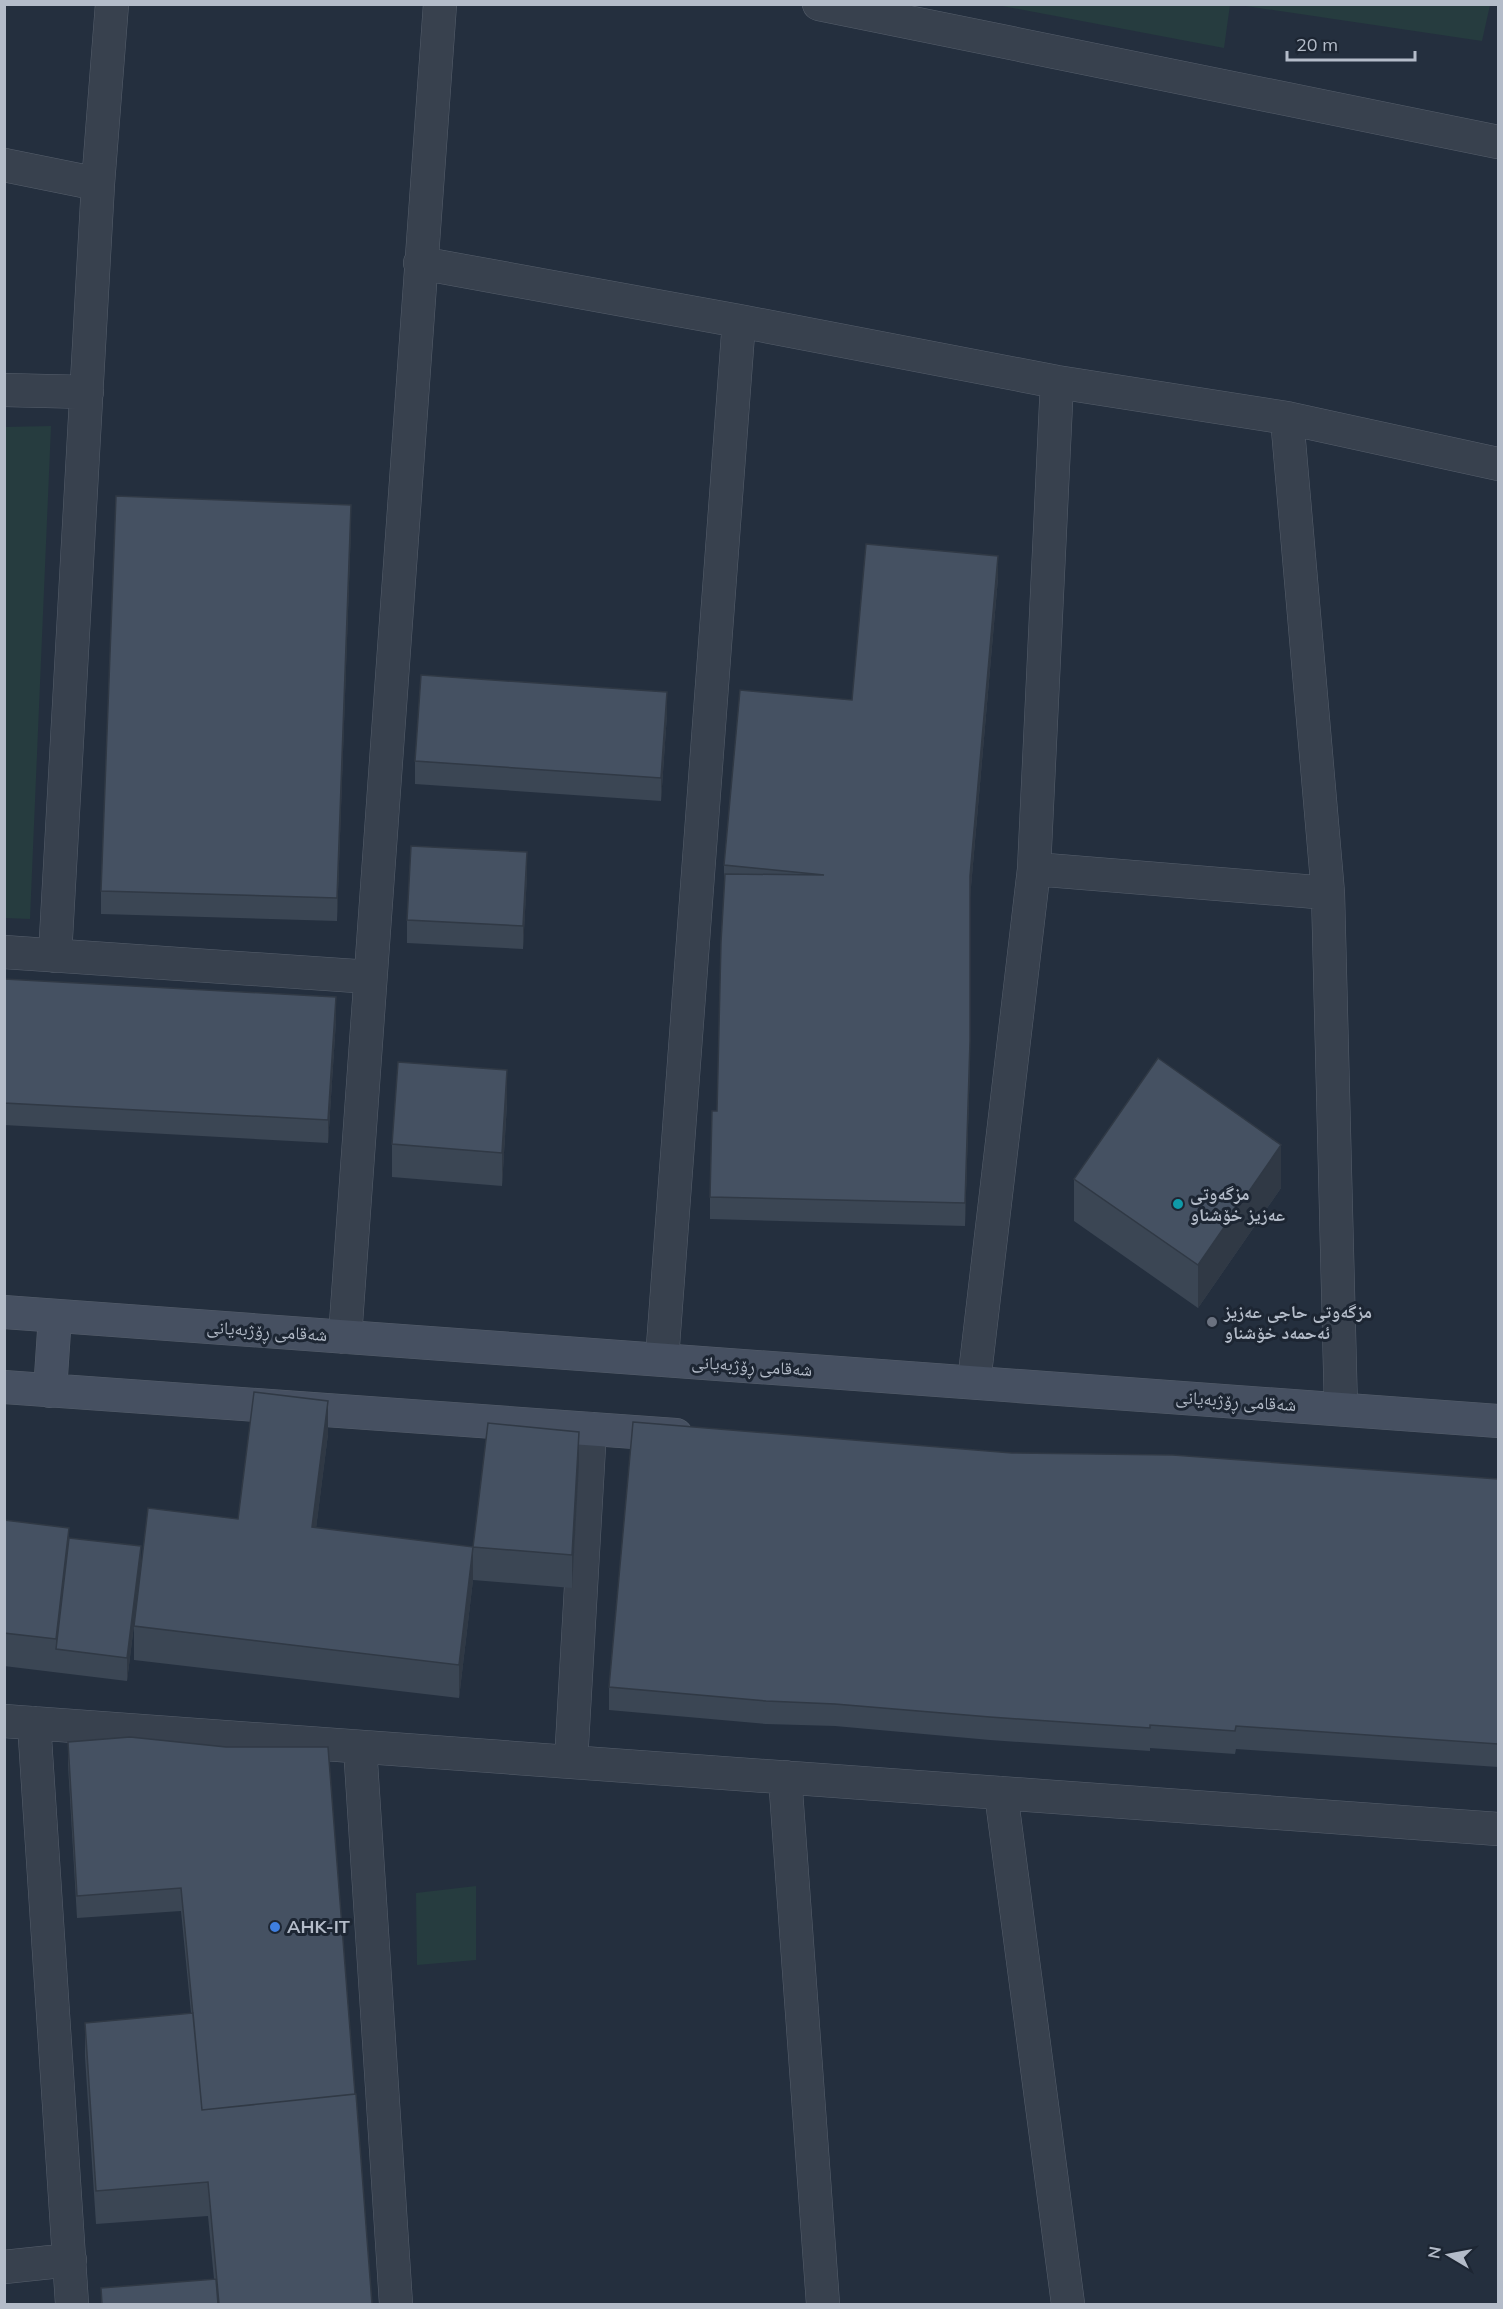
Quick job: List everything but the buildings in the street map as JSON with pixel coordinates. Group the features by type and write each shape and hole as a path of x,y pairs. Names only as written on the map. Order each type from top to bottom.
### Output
{"street":[{"path":"55,956 98,184 112,4"},
{"path":"345,1337 440,4"},
{"path":"819,4 1498,142"},
{"path":"4,165 98,184"},
{"path":"420,263 1057,382 1287,418 1498,464"},
{"path":"662,1359 739,321"},
{"path":"974,1382 1034,869 1057,382"},
{"path":"4,390 87,392"},
{"path":"1287,418 1328,893 1341,1409"},
{"path":"1034,869 1328,893"},
{"path":"4,952 370,977"},
{"name":"شەقامی ڕۆژبەیانی","path":"4,1312 1498,1421"},
{"path":"50,1390 54,1316"},
{"path":"4,1387 710,1437"},
{"path":"571,1762 590,1429"},
{"path":"72,2304 70,2260 19,1722 1498,1829"},
{"path":"360,1747 396,2304"},
{"path":"785,1777 823,2304"},
{"path":"1001,1793 1068,2304"},
{"path":"4,2267 70,2260"}],"green space":[{"path":"1230,4 1224,48 997,5"},
{"path":"1239,5 1490,5 1482,41"},
{"path":"51,426 30,919 5,918 5,427"},
{"path":"476,1886 476,1960 417,1965 416,1893"}],"place":[{"name":"مزگەوتی عەزیز خۆشناو","path":"1178,1204"},
{"name":"مزگەوتی حاجی عەزیز ئەحمەد خۆشناو","path":"1212,1322"},
{"name":"AHK-IT","path":"275,1927"}]}
